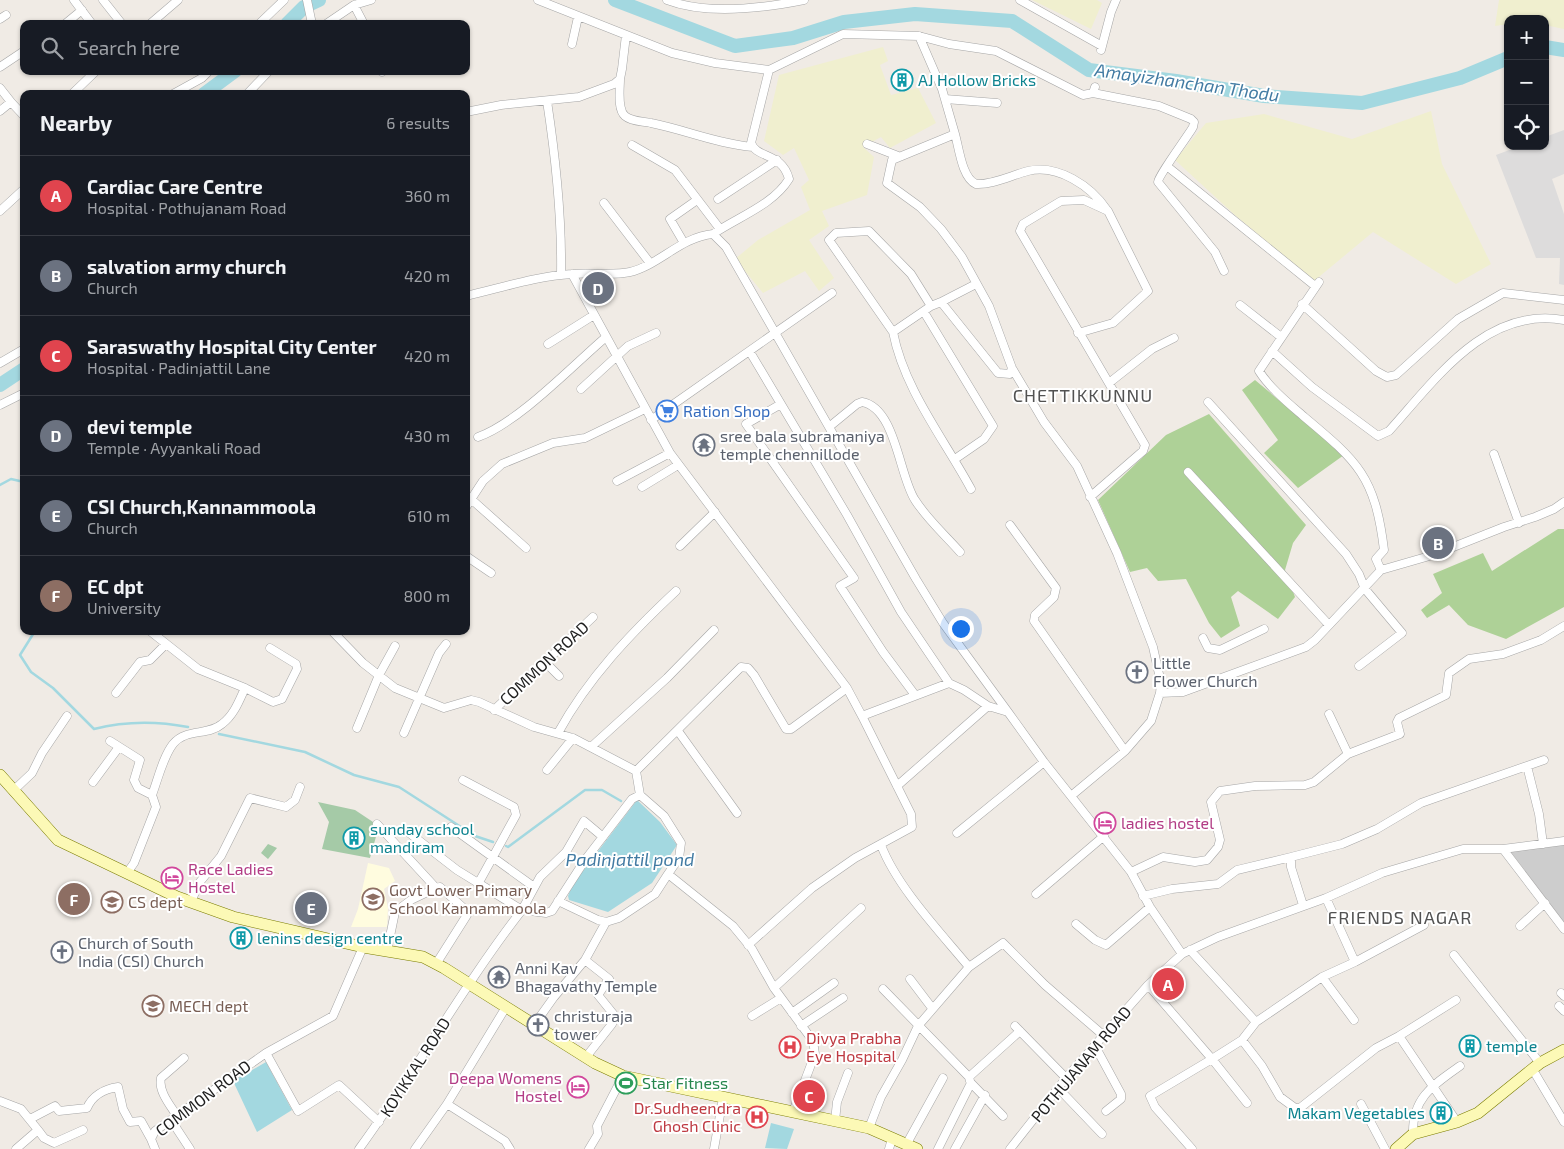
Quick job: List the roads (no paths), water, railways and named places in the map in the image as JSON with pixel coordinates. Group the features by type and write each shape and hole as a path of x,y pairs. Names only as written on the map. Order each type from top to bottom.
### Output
{"main road":[{"path":"0,775 58,840 191,902 233,917 363,947 423,957 470,984 586,1057 623,1076 869,1128 890,1144 906,1145 918,1149"},
{"path":"1396,1149 1413,1134 1456,1122 1478,1113 1536,1066 1562,1054"}],"street":[{"path":"75,0 89,20"},
{"path":"103,0 119,20"},
{"path":"155,20 178,0"},
{"path":"263,20 284,0"},
{"path":"307,0 311,20"},
{"path":"332,20 354,5 371,0"},
{"path":"538,0 672,53 715,62 768,70 843,34 875,33 919,36 949,44 996,51 1083,95 1094,90 1159,106 1191,119 1193,127 1168,167 1158,177 1162,188 1215,252 1224,271"},
{"path":"668,0 703,8 776,6 804,0"},
{"path":"1020,0 1102,49 1111,12 1116,0"},
{"path":"354,5 362,20"},
{"path":"70,20 82,10"},
{"path":"572,44 578,17"},
{"path":"470,295 561,275 629,272 650,263 684,243 716,231 753,210 781,190 789,179 787,171 777,160 753,147 726,144 686,130 632,120 624,114 621,108 620,78 626,35"},
{"path":"919,36 934,67 967,175 971,182 976,184 1030,170 1049,170 1068,176 1098,196 1108,211 1148,291 1114,323 1078,332"},
{"path":"0,67 20,54"},
{"path":"753,147 751,137 768,70"},
{"path":"76,90 92,75"},
{"path":"180,90 205,75"},
{"path":"252,90 265,75"},
{"path":"470,111 501,105 579,97 614,84 620,78"},
{"path":"0,88 20,112"},
{"path":"945,99 997,103"},
{"path":"547,101 562,223 561,275"},
{"path":"0,111 11,102"},
{"path":"955,134 892,160 887,183 920,207 941,229 962,257 989,306 1012,368 1044,422 1077,466 1117,553 1152,647 1161,684 1151,722 1125,751 1072,796"},
{"path":"867,144 898,156"},
{"path":"632,145 675,170 697,200 726,247 942,623 1044,762 1104,836 1130,872 1143,896 1182,954"},
{"path":"718,199 777,160"},
{"path":"1168,167 1316,286 1319,282 1308,298 1302,304 1259,371 1293,408 1342,448 1363,472 1380,516 1384,550 1376,559 1381,570"},
{"path":"0,211 20,193"},
{"path":"684,243 670,219 697,200"},
{"path":"1090,497 1143,451 1146,445 1020,231 1023,224 1061,201 1084,200 1108,211"},
{"path":"604,203 650,263"},
{"path":"931,306 911,274 869,231 836,233 829,240 893,332 899,356 918,398 971,489"},
{"path":"572,274 650,420 670,453 847,688 914,823 907,831 855,858 812,888 748,945"},
{"path":"893,332 931,306 976,284"},
{"path":"650,420 832,293"},
{"path":"1302,304 1376,371 1387,377 1396,375 1458,319 1503,294 1564,300"},
{"path":"941,302 998,373 1010,374 1012,368"},
{"path":"1240,305 1282,337"},
{"path":"924,312 993,426 984,439 955,459"},
{"path":"548,344 594,315"},
{"path":"1272,351 1312,387 1378,436 1389,431 1460,354 1491,331 1508,325 1549,318 1564,320"},
{"path":"581,389 628,346 656,333"},
{"path":"478,437 493,432 522,410 606,337"},
{"path":"1109,383 1152,349 1174,338"},
{"path":"0,363 20,351"},
{"path":"750,352 848,515 902,612 949,684 964,690 988,706 1008,712"},
{"path":"0,405 20,395"},
{"path":"829,427 856,404 862,402 871,405 888,426 915,501 960,552"},
{"path":"1208,402 1346,554 1359,574 1365,590 1402,633 1359,666"},
{"path":"781,404 746,424 854,578 840,586 883,652 915,695"},
{"path":"526,548 471,499 483,480 502,464 553,443 585,438 645,409"},
{"path":"617,481 670,453"},
{"path":"1494,454 1519,523"},
{"path":"642,487 678,465"},
{"path":"1188,472 1330,626"},
{"path":"1160,693 1183,692 1306,647 1330,626 1365,590 1381,570 1433,555 1554,509 1564,502"},
{"path":"680,546 715,512"},
{"path":"1010,525 1056,588 1054,598 1035,615 1034,621 1125,751"},
{"path":"470,559 491,573"},
{"path":"558,733 582,692 649,617 676,591"},
{"name":"COMMON ROAD","path":"494,710 593,617"},
{"path":"1130,872 1163,857 1195,862 1206,860 1218,847 1220,840 1211,802 1220,791 1255,786 1305,785 1314,782 1348,754 1400,734 1397,722 1399,718 1446,696 1449,673 1469,659 1503,654 1541,640 1564,626"},
{"path":"1203,638 1208,648 1220,650 1264,629"},
{"path":"591,747 667,678 714,630"},
{"path":"155,635 198,669 245,688 273,702 282,699 297,669 296,664 270,648"},
{"path":"336,635 363,663 395,688 444,708 471,700 486,704 494,710 534,727 574,738 636,771"},
{"path":"116,693 140,662 150,660 166,644"},
{"path":"404,733 439,653 446,644"},
{"path":"357,728 379,675 395,646"},
{"path":"545,662 559,676"},
{"path":"636,771 741,667 748,668 754,675 786,729 791,729 847,688"},
{"path":"862,716 949,684"},
{"path":"127,873 134,863 156,807 152,794 172,745 179,738 193,732 222,725 233,713 245,688"},
{"path":"897,786 988,706"},
{"path":"1329,714 1348,754"},
{"path":"14,790 32,772 42,753 67,716"},
{"path":"678,731 737,813"},
{"path":"547,770 574,738"},
{"path":"110,741 140,760 134,780 138,788 152,794"},
{"path":"93,782 119,747"},
{"path":"1143,896 1172,889 1218,884 1237,870 1342,844 1377,828 1421,802 1544,760"},
{"path":"957,833 1044,762"},
{"path":"1527,766 1539,814 1544,844"},
{"path":"558,901 593,918 606,922 619,918 655,894 679,858 681,843 664,816 640,795 636,771"},
{"path":"463,780 514,807 516,811 516,815 478,884"},
{"path":"191,902 199,884 221,856 250,798 286,807 295,800 300,787"},
{"path":"408,832 478,884 522,910 546,913 552,911 585,860 632,800 640,795"},
{"name":"KOYIKKAL ROAD","path":"359,1149 522,910 540,877 566,852 584,821 603,837"},
{"path":"377,824 436,888"},
{"path":"452,827 534,887"},
{"path":"1036,894 1104,836"},
{"name":"POTHUJANAM ROAD","path":"1010,1149 1066,1078 1103,1036 1148,985 1182,954 1303,905 1326,898 1382,873 1446,854 1463,849 1503,849 1564,841"},
{"path":"881,845 888,861 922,910 969,967"},
{"path":"1503,849 1564,929"},
{"path":"1291,856 1291,867 1303,905"},
{"path":"668,874 732,926 748,945 774,988 813,1042 815,1054 793,1112"},
{"path":"386,951 395,912 412,900 440,887 453,896 467,912 467,916 436,964"},
{"path":"1326,898 1355,962"},
{"path":"1520,926 1545,903"},
{"path":"1076,924 1095,940 1106,945 1150,907"},
{"path":"774,988 861,908"},
{"path":"534,1025 554,996 585,960 606,922"},
{"path":"1192,1149 1155,1107 1150,1096 1242,1040 1256,1022 1322,977 1355,962 1424,925"},
{"path":"869,1128 881,1098 918,1026 969,967 1003,943 1045,985 1103,1036"},
{"name":"COMMON ROAD","path":"155,1149 151,1139 155,1131 266,1053 333,1016 363,947"},
{"path":"1190,950 1256,1022"},
{"path":"1454,954 1536,1066 1564,1122"},
{"path":"585,960 609,979 598,995 615,1016 612,1024 586,1057"},
{"path":"1322,977 1354,1020"},
{"path":"910,979 932,1008"},
{"path":"792,1013 834,982"},
{"path":"1148,985 1247,1103"},
{"path":"883,989 1003,1116"},
{"path":"752,1016 782,998"},
{"path":"801,1026 843,998"},
{"path":"1242,1040 1262,1066 1280,1097 1295,1108 1300,1108 1376,1048 1456,1000"},
{"path":"415,1149 447,1104 506,1007"},
{"path":"938,1149 970,1080 1017,1028 1066,1078"},
{"path":"1398,1036 1456,1122"},
{"path":"1096,1046 1122,1099 1106,1111"},
{"name":"COMMON ROAD","path":"266,1053 298,1111 339,1085 379,1122"},
{"path":"184,1058 161,1078 160,1083 174,1118 190,1149"},
{"path":"1413,1134 1412,1118 1415,1110 1433,1086 1460,1066"},
{"path":"835,1121 838,1102 848,1072"},
{"path":"589,1149 598,1134 598,1126 623,1076"},
{"path":"906,1145 943,1078"},
{"path":"30,1119 55,1106 59,1111 87,1108 90,1099 109,1088 118,1087 123,1109 130,1122 141,1121 151,1139"},
{"path":"1058,1088 1102,1134"},
{"path":"955,1149 985,1095"},
{"path":"714,1149 723,1098"},
{"path":"0,1101 21,1109 44,1138 54,1143 83,1130"},
{"path":"447,1104 505,1141 510,1149"},
{"path":"1361,1104 1385,1149"},
{"path":"16,1149 38,1130"}],"water":[{"name":"Padinjattil pond","path":"637,800 660,822 677,845 652,883 608,912 569,900 568,896 573,884"},
{"path":"266,1062 292,1110 257,1132 233,1081"},
{"path":"771,1123 794,1129 787,1149 765,1148"}],"waterway":[{"name":"Amayizhanchan Thodu","path":"291,20 304,7 319,0"},
{"name":"Amayizhanchan Thodu","path":"615,0 735,46 793,38 844,22 915,14 1012,21 1089,70 1176,81 1264,96 1362,103 1460,78 1504,60"},
{"name":"Amayizhanchan Thodu","path":"1549,48 1564,50"},
{"name":"Amayizhanchan Thodu","path":"209,90 230,75"},
{"name":"Amayizhanchan Thodu","path":"0,385 20,372"},
{"path":"0,485 11,479 20,481"},
{"path":"32,635 20,655 31,672 53,688 94,729 117,724 141,723 188,727"},
{"path":"219,734 305,752 354,775 399,787 475,836 493,842"},
{"path":"506,846 508,847 585,790 602,790 621,801"}],"place":[{"name":"AJ Hollow Bricks","path":"902,80"},
{"name":"devi temple","path":"598,288"},
{"name":"Ration Shop","path":"667,411"},
{"name":"sree bala subramaniya temple chennillode","path":"704,445"},
{"name":"salvation army church","path":"1438,543"},
{"name":"Little Flower Church","path":"1137,672"},
{"name":"ladies hostel","path":"1105,823"},
{"name":"sunday school mandiram","path":"354,838"},
{"name":"Race Ladies Hostel","path":"172,878"},
{"name":"EC dpt","path":"74,899"},
{"name":"Govt Lower Primary School Kannammoola","path":"373,899"},
{"name":"CS dept","path":"112,902"},
{"name":"CSI Church,Kannammoola","path":"311,908"},
{"name":"lenins design centre","path":"241,938"},
{"name":"Church of South India (CSI) Church","path":"62,952"},
{"name":"Anni Kav Bhagavathy Temple","path":"499,977"},
{"name":"Cardiac Care Centre","path":"1168,984"},
{"name":"MECH dept","path":"153,1006"},
{"name":"christuraja tower","path":"538,1025"},
{"name":"temple","path":"1470,1046"},
{"name":"Divya Prabha Eye Hospital","path":"790,1047"},
{"name":"Star Fitness","path":"626,1083"},
{"name":"Deepa Womens Hostel","path":"578,1087"},
{"name":"Saraswathy Hospital City Center","path":"809,1096"},
{"name":"Makam Vegetables","path":"1441,1113"},
{"name":"Dr.Sudheendra Ghosh Clinic","path":"757,1117"}],"district":[{"name":"CHETTIKKUNNU","path":"1083,396"},
{"name":"FRIENDS NAGAR","path":"1400,918"}]}
